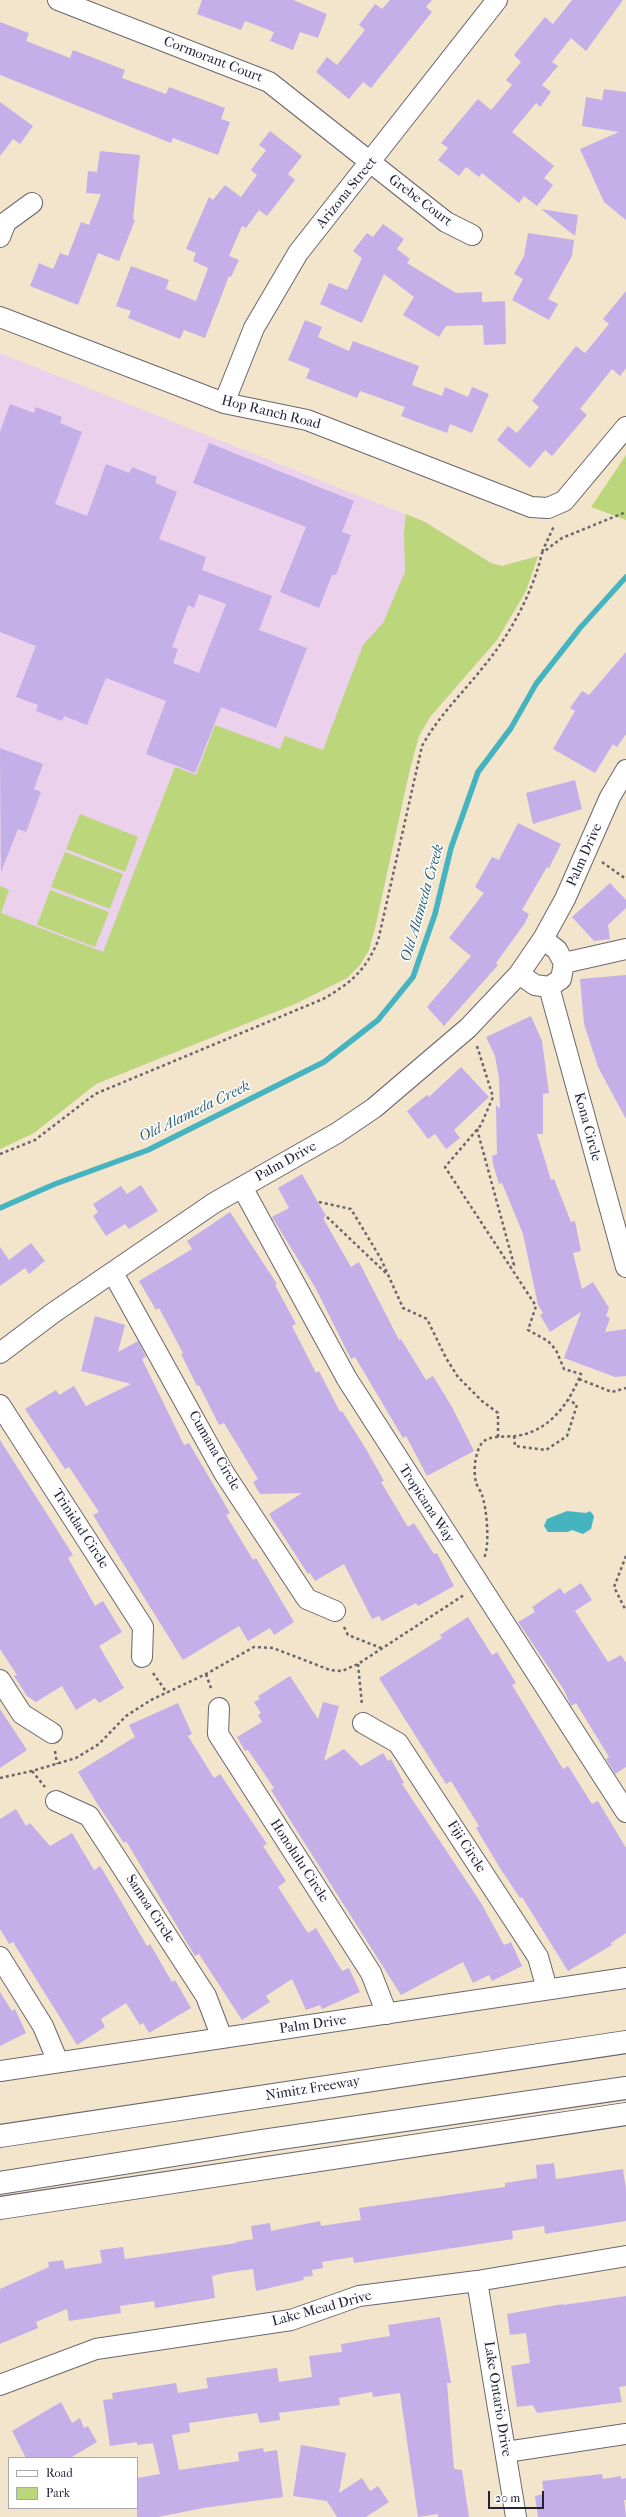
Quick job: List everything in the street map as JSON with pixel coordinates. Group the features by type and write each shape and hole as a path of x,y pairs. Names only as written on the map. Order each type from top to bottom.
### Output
{"highway":[{"name":"Nimitz Freeway","path":"0,2136 626,2042"},
{"path":"0,2183 261,2141 626,2088"},
{"path":"0,2208 626,2114"}],"street":[{"name":"Cormorant Court","path":"58,0 269,82 371,163"},
{"name":"Arizona Street","path":"224,403 254,328 298,253 371,163 497,0"},
{"name":"Grebe Court","path":"371,163 446,222 472,235"},
{"path":"0,237 6,222 32,202"},
{"name":"Hop Ranch Road","path":"0,317 224,403 307,420 532,507 548,508 564,501 626,426"},
{"name":"Palm Drive","path":"0,1353 34,1327 214,1203 338,1133 374,1108 465,1031 519,974 543,939 565,899 610,797 626,770"},
{"path":"519,974 535,985 549,988 560,979 564,963 556,950 543,939"},
{"path":"564,963 626,948"},
{"name":"Kona Circle","path":"549,988 626,1267"},
{"name":"Tropicana Way","path":"242,1187 347,1379 626,1812"},
{"name":"Cumana Circle","path":"113,1273 224,1473 307,1598 335,1611"},
{"name":"Trinidad Circle","path":"0,1405 143,1627 142,1657"},
{"path":"0,1680 22,1714 52,1733"},
{"name":"Honolulu Circle","path":"219,1708 218,1734 371,1973 387,2014"},
{"name":"Fiji Circle","path":"363,1723 398,1743 538,1956 547,1989"},
{"name":"Samoa Circle","path":"56,1801 89,1816 206,1996 222,2038"},
{"path":"0,1957 43,2026 58,2062"},
{"name":"Palm Drive","path":"0,2071 626,1978"},
{"name":"Lake Mead Drive","path":"0,2385 96,2349 291,2320 359,2296 477,2281 626,2256"},
{"name":"Lake Ontario Drive","path":"477,2281 516,2517"},
{"path":"506,2452 626,2434"}],"path":[{"path":"0,1154 36,1140 95,1094 323,999 346,985 359,973 370,960 378,941 422,746 434,724 486,665 524,605 537,575 542,553 562,538 626,512"},
{"path":"585,853 606,864 626,879"},
{"path":"0,1778 32,1771 76,1758 99,1744 126,1716 167,1692 206,1674 254,1647 273,1648 330,1670 342,1671 358,1664 467,1594 488,1545 483,1496 476,1482 474,1469 482,1444 488,1439 514,1436 531,1432 547,1424 569,1400 581,1374 564,1369 556,1350 548,1341 528,1330 536,1306 445,1167 477,1129 493,1097 476,1043 465,1031"},
{"path":"477,1129 514,1265 510,1267"},
{"path":"319,1202 351,1209 373,1244 403,1308 426,1319 446,1358 458,1377 482,1401 498,1413 498,1438"},
{"path":"326,1217 389,1276"},
{"path":"579,1379 612,1392 626,1388"},
{"path":"514,1436 515,1446 546,1450 567,1436 577,1405 569,1400"},
{"path":"626,1556 614,1587 626,1611"},
{"path":"335,1611 348,1636 382,1648"},
{"path":"142,1657 167,1692"},
{"path":"358,1664 363,1723"}],"shaded area":[{"path":"0,353 425,522 491,563 502,566 538,556 526,591 497,640 430,717 419,736 410,769 375,928 369,950 360,965 347,978 295,1004 96,1084 34,1133 0,1149"}],"green space":[{"path":"626,455 626,520 591,507"},
{"path":"406,514 425,522 491,563 502,566 538,556 526,591 497,640 430,717 419,736 410,769 375,928 369,950 360,965 347,978 295,1004 96,1084 34,1133 0,1149 0,886 9,890 1,913 103,952 175,767 196,775 215,725 280,749 285,736 323,750 363,645 383,623 405,572 404,532"},
{"path":"80,814 138,837 125,872 66,849"},
{"path":"65,852 123,874 110,909 51,887"},
{"path":"50,890 109,912 95,947 37,925"}],"water":[{"path":"567,1511 586,1513 590,1511 594,1516 591,1529 583,1534 572,1530 568,1532 548,1532 544,1526 547,1519"}],"building":[{"path":"202,0 293,0 327,14 318,38 300,32 293,50 270,41 274,32 245,21 241,30 197,14"},
{"path":"390,0 432,0 426,7 432,12 371,88 363,82 349,99 316,72 327,57 337,65 365,30 359,25 375,4 382,9"},
{"path":"572,0 623,0 586,51 571,38 552,62 558,66 542,85 551,92 540,107 536,103 512,132 554,166 544,178 553,185 537,206 524,196 519,203 482,173 479,177 466,167 459,176 438,160 448,148 441,143 478,99 491,110 512,85 506,80 521,62 514,55 545,17 553,24"},
{"path":"0,22 29,33 26,41 70,58 73,50 125,70 122,78 166,94 169,87 225,108 221,119 230,122 218,155 173,138 171,143 0,75"},
{"path":"604,89 626,92 626,220 604,202 580,149 619,132 582,126 586,97 602,100"},
{"path":"0,102 33,126 20,144 13,139 0,156"},
{"path":"270,131 302,156 288,174 295,180 267,216 259,210 246,228 242,226 229,256 239,260 231,277 229,276 205,338 184,330 180,339 128,318 131,311 116,306 131,266 169,280 166,289 196,301 208,268 193,261 196,253 186,249 209,197 213,200 225,185 241,197 257,175 251,170 266,150 259,145"},
{"path":"100,151 140,155 133,219 135,220 119,261 98,253 78,305 30,286 39,263 53,269 60,253 68,256 81,222 89,225 101,194 86,193 88,171 97,172"},
{"path":"541,209 578,215 575,236"},
{"path":"383,224 404,239 397,249 410,259 407,263 456,293 482,292 482,302 505,301 506,344 484,345 483,325 446,326 439,337 403,315 414,297 384,274 362,323 320,304 329,283 347,290 362,258 353,251 367,233 373,237"},
{"path":"528,233 574,240 572,256 548,299 558,304 549,320 512,300 523,279 514,274 524,256"},
{"path":"626,291 626,368 620,376 612,369 580,409 587,415 552,456 545,450 530,468 497,440 508,426 517,433 539,407 532,401 576,346 585,353 609,324 603,319"},
{"path":"305,320 322,327 318,337 349,351 353,341 419,366 412,385 442,396 445,387 468,397 472,387 489,394 472,433 450,424 447,433 401,416 405,407 360,391 357,398 306,378 310,369 288,360"},
{"path":"10,404 34,413 36,407 62,417 60,423 82,432 55,504 87,516 106,464 129,473 132,467 157,477 155,483 177,492 159,539 206,557 202,570 272,596 259,630 307,648 276,728 221,707 195,773 146,754 166,701 106,678 87,725 64,716 62,721 36,711 38,705 16,697 36,646 0,632 0,432","holes":["199,594 226,604 199,673 173,663 178,649 172,647 188,605 194,608"]},
{"path":"209,443 354,501 342,532 351,535 336,575 332,575 319,608 280,592 306,527 193,483"},
{"path":"626,652 626,734 617,747 613,744 595,773 553,749 575,711 570,708 582,691 589,695"},
{"path":"0,748 43,764 34,789 41,792 26,832 18,829 1,872"},
{"path":"575,780 582,809 533,824 526,793"},
{"path":"518,823 561,844 549,868 547,867 522,910 529,914 525,923 496,963 498,965 444,1026 427,1007 471,956 449,938 484,893 475,887 492,857 499,860"},
{"path":"610,883 626,900 626,908 608,925 610,939 594,941 572,917"},
{"path":"626,975 626,1119 598,1067 584,1024 580,979"},
{"path":"531,1016 542,1041 549,1093 543,1094 543,1134 537,1134 551,1180 554,1179 571,1222 575,1221 581,1251 573,1253 582,1289 593,1282 609,1308 606,1316 610,1318 605,1332 626,1329 626,1376 615,1377 564,1358 581,1312 550,1332 540,1315 543,1313 538,1305 523,1234 502,1183 499,1184 493,1164 492,1156 497,1154 496,1105 500,1109 499,1078 495,1056 486,1037"},
{"path":"461,1067 489,1097 454,1130 460,1138 446,1149 435,1134 428,1139 407,1111 427,1095 429,1097"},
{"path":"302,1174 326,1216 323,1218 351,1267 359,1262 399,1340 401,1339 426,1380 433,1376 452,1407 474,1451 427,1476 406,1436 403,1438 355,1357 351,1359 315,1287 272,1217 289,1208 278,1188"},
{"path":"141,1185 158,1211 129,1229 125,1224 106,1236 93,1216 98,1212 93,1204 121,1186 127,1194"},
{"path":"230,1212 277,1284 275,1285 296,1324 292,1326 316,1373 319,1371 340,1412 342,1411 366,1449 384,1481 381,1482 408,1527 414,1523 434,1554 437,1553 454,1586 418,1606 416,1603 382,1621 379,1616 372,1619 344,1564 315,1581 310,1573 308,1574 269,1514 302,1493 260,1494 253,1482 258,1479 224,1423 219,1425 199,1385 197,1386 181,1354 183,1353 159,1308 156,1310 139,1281 192,1249 187,1241"},
{"path":"31,1243 45,1261 29,1274 25,1268 0,1286 0,1247 9,1260"},
{"path":"95,1316 125,1325 118,1352 138,1341 146,1357 142,1359 184,1445 189,1443 230,1513 226,1515 253,1560 256,1558 294,1622 274,1635 270,1628 248,1641 239,1626 183,1660 93,1515 99,1512 69,1467 65,1469 25,1409 56,1390 59,1395 74,1386 86,1406 131,1384 81,1371"},
{"path":"0,1440 73,1555 68,1558 95,1606 103,1601 122,1632 99,1646 124,1688 99,1703 95,1698 76,1710 62,1686 36,1702 27,1696 14,1676 17,1675 0,1649"},
{"path":"581,1583 592,1600 575,1611 608,1662 621,1655 626,1663 626,1767 615,1774 606,1759 609,1757 576,1703 571,1706 564,1690 518,1622 535,1612 532,1607 560,1588 564,1594"},
{"path":"468,1617 492,1655 497,1652 516,1683 512,1685 563,1769 568,1766 592,1804 598,1801 626,1848 626,1933 611,1943 612,1945 568,1971 522,1897 520,1898 500,1868 476,1828 479,1826 451,1781 446,1784 379,1678 442,1638 440,1635"},
{"path":"290,1676 318,1719 323,1702 339,1706 324,1761 344,1749 361,1766 383,1753 388,1761 391,1759 404,1783 402,1784 481,1903 504,1945 511,1942 522,1966 492,1981 489,1975 473,1983 463,1962 401,1995 271,1790 274,1788 248,1750 245,1751 237,1737 262,1722 258,1715 261,1713 254,1702 260,1699 258,1696"},
{"path":"178,1703 192,1734 188,1736 214,1778 220,1774 267,1844 263,1846 286,1881 278,1887 308,1933 316,1928 342,1971 349,1968 360,1992 322,2009 320,2005 306,2010 292,1979 266,1996 270,2002 242,2020 199,1954 195,1956 126,1841 124,1843 98,1805 78,1772 135,1737 129,1725"},
{"path":"0,1709 27,1750 0,1768"},
{"path":"16,1809 26,1826 30,1823 50,1846 72,1833 94,1870 100,1866 147,1946 150,1944 172,1982 175,1980 191,2008 149,2033 143,2023 140,2025 126,2003 101,2019 105,2027 77,2045 13,1942 9,1944 0,1929 0,1819"},
{"path":"0,1992 12,2011 15,2009 26,2033 0,2046"},
{"path":"554,2163 556,2179 623,2169 626,2190 626,2221 545,2234 544,2226 512,2231 513,2239 354,2263 353,2257 322,2262 323,2268 312,2270 313,2276 303,2277 304,2280 256,2291 253,2269 224,2273 212,2276 215,2298 155,2308 154,2301 120,2306 121,2313 69,2321 67,2309 36,2322 38,2328 0,2344 0,2289 49,2267 48,2262 63,2260 65,2269 102,2263 100,2250 123,2247 125,2259 237,2243 236,2242 253,2239 251,2226 270,2223 271,2231 320,2221 321,2226 361,2220 359,2208 505,2187 505,2183 537,2178 536,2165"},
{"path":"626,2296 626,2386 619,2387 622,2402 537,2413 533,2405 517,2407 511,2366 530,2363 526,2333 510,2335 507,2314 563,2304"},
{"path":"440,2317 451,2383 447,2383 454,2469 462,2470 469,2517 438,2517 438,2514 418,2517 400,2393 373,2397 372,2392 339,2398 340,2405 279,2413 280,2420 260,2423 257,2413 189,2423 190,2432 172,2435 179,2470 239,2461 238,2452 263,2448 264,2452 277,2450 283,2497 203,2508 158,2517 137,2517 138,2478 160,2474 153,2443 137,2445 137,2442 110,2446 103,2400 113,2399 112,2393 176,2383 178,2393 208,2388 206,2378 277,2368 279,2382 312,2377 309,2356 342,2352 341,2344 390,2336 388,2325"},
{"path":"61,2402 72,2423 80,2418 84,2428 88,2426 97,2442 72,2457 25,2457 12,2431"},
{"path":"301,2445 346,2453 339,2493 362,2478 370,2491 378,2486 389,2502 366,2517 337,2517 327,2501 293,2496"},
{"path":"602,2474 603,2479 621,2476 621,2479 626,2478 626,2500 624,2500 626,2517 538,2517 535,2496 544,2494 542,2481"}],"waterway":[{"name":"Old Alameda Creek","path":"0,1208 55,1184 148,1150 324,1062 378,1020 413,977 435,914 451,848 478,772 511,728 536,684 580,628 626,577"}]}
